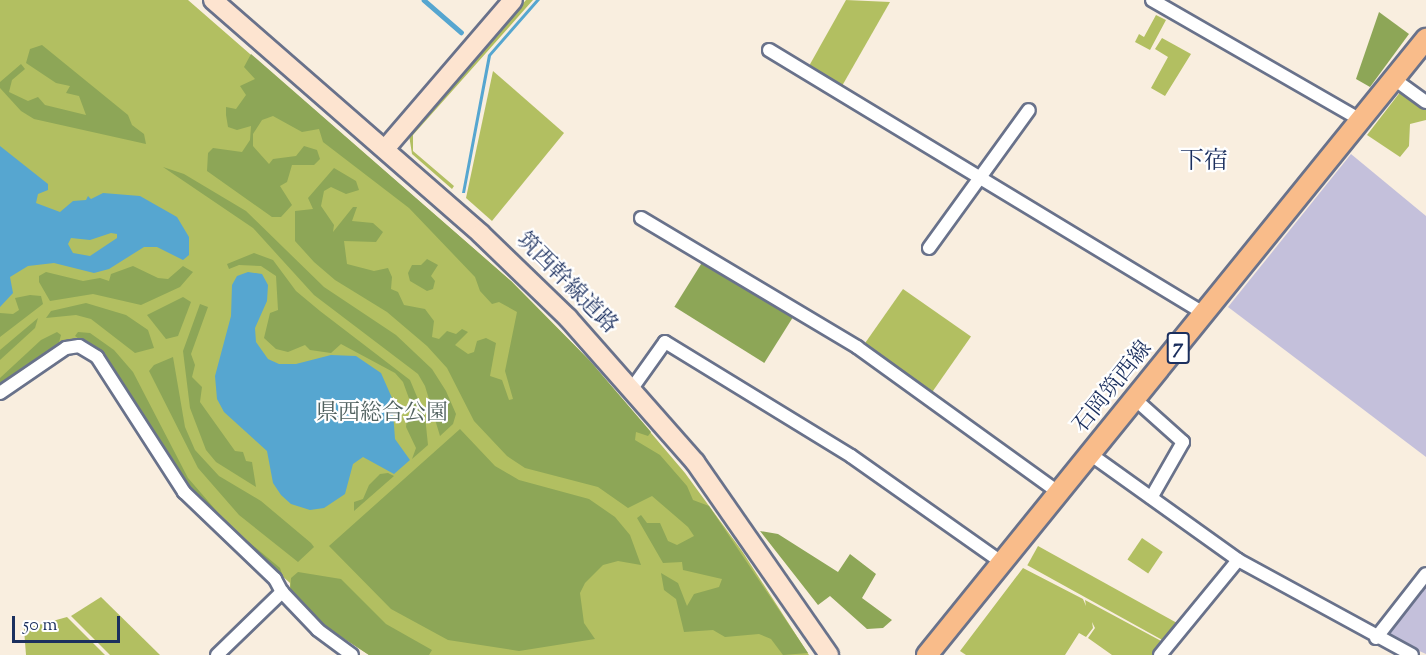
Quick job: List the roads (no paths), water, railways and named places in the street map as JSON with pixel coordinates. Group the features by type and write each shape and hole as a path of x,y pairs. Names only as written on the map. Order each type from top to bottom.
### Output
{"main road":[{"name":"石岡筑西線","path":"927,655 1136,400 1426,39"}],"street":[{"name":"筑西幹線道路","path":"213,0 521,272 633,387 695,462 829,655"},
{"path":"384,149 513,0"},
{"path":"1152,0 1361,120"},
{"path":"769,50 1205,314"},
{"path":"1394,79 1426,102"},
{"path":"929,248 1029,110"},
{"path":"641,218 857,347 1059,492"},
{"path":"633,387 665,342 851,456 1001,562"},
{"path":"0,393 66,348 79,346 97,357 184,492 275,579 282,592 318,630 352,655"},
{"path":"1136,400 1183,442 1151,498"},
{"path":"1090,454 1238,560 1376,638 1412,655"},
{"path":"1160,655 1238,560"},
{"path":"1376,638 1426,574"},
{"path":"217,655 282,592"}],"water":[{"path":"536,0 540,0 491,56 465,193 462,193 488,55"},
{"path":"0,146 48,184 48,190 38,194 36,203 60,212 73,201 86,200 88,196 91,199 103,193 140,196 177,217 189,237 189,255 183,260 157,247 144,247 109,269 94,273 54,263 28,266 10,277 13,293 0,307","holes":["111,233 117,234 117,238 90,256 73,253 68,244 71,238 90,240"]},
{"path":"248,272 262,274 268,285 267,301 255,328 256,342 268,359 279,364 296,364 331,355 356,356 381,373 392,398 395,439 410,460 394,474 363,457 353,464 345,494 324,508 310,510 291,504 281,495 273,483 267,451 224,412 217,399 215,376 231,316 232,285 237,276"}],"waterway":[{"path":"424,0 461,32"}],"district":[{"name":"下宿","path":"1204,163"}],"park label":[{"name":"県西総合公園","path":"382,415"}]}
